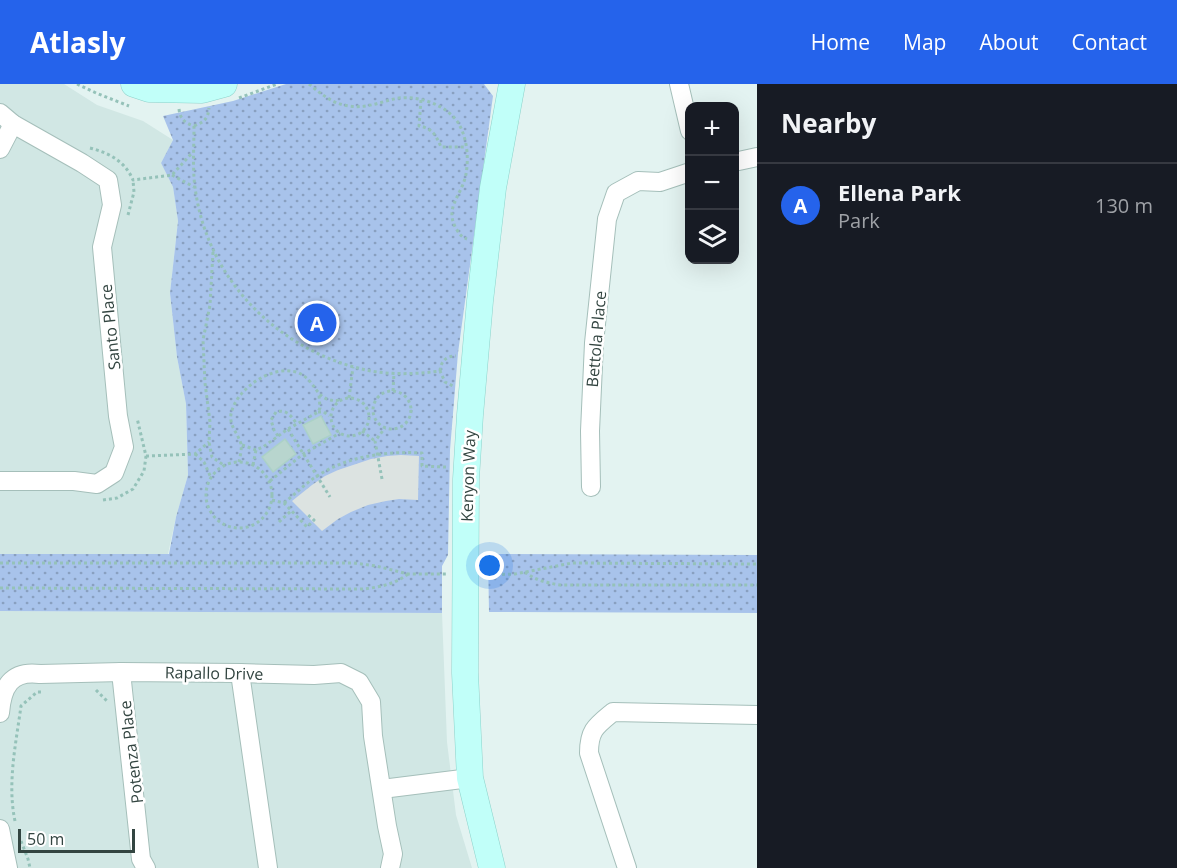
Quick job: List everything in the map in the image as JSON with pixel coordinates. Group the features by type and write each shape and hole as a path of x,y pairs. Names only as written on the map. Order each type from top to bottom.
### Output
{"street":[{"path":"134,84 149,89 202,90 222,96"},
{"name":"Kenyon Way","path":"492,868 470,778 465,673 466,479 480,301 493,188 512,84"},
{"path":"679,84 685,110"},
{"path":"0,149 7,118"},
{"name":"Santo Place","path":"0,481 74,481 97,484 114,473 124,447 118,416 102,247 112,206 108,180 7,118"},
{"path":"739,161 757,157"},
{"name":"Bettola Place","path":"591,487 590,431 594,343 607,219 616,192 638,182 660,182 685,174"},
{"name":"Rapallo Drive","path":"0,713 4,690 13,678 28,672 40,674 121,672 314,675 341,673 359,682 371,702 373,736 382,789"},
{"name":"Potenza Place","path":"121,672 141,859 146,868"},
{"path":"240,673 267,868"},
{"path":"627,868 589,753 589,740 596,726 613,712 757,715"},
{"path":"390,868 393,854 382,789 470,778"},
{"path":"8,826 8,868"}],"path":[{"path":"179,107 180,117 186,123 194,126 204,122 222,96 277,84"},
{"path":"309,84 330,100 346,106 368,106 400,98 421,100 437,104 456,119 462,130 467,161 466,175 451,213 453,224 461,236 468,240"},
{"path":"421,100 419,126 434,132 441,147 466,147"},
{"path":"194,126 193,174 203,223 219,263 237,290 264,319 301,346 339,363 393,373 440,371"},
{"path":"87,147 114,157 124,166 133,180 134,192 128,218"},
{"path":"172,175 194,152"},
{"path":"133,180 172,175 195,188"},
{"path":"213,250 210,305 203,339 204,375 212,457 225,466"},
{"path":"458,388 446,382 440,371 443,361 447,358 461,357"},
{"path":"349,398 353,366"},
{"path":"239,462 242,446 233,430 231,414 239,396 254,382 272,373 295,372 309,379 320,395 321,403 318,412"},
{"path":"393,373 393,391"},
{"path":"393,391 400,393 405,396 411,407 411,413 404,425 392,429 385,428 375,420 372,407 374,401 383,393 393,391"},
{"path":"242,446 256,450 263,447 318,412 328,415 333,427 340,433 350,436 357,435 367,426 369,420 367,408 358,399 332,401 320,395"},
{"path":"331,421 332,409 340,400"},
{"path":"278,436 271,420 276,412 286,411 297,424"},
{"path":"137,418 146,456 195,454 209,442"},
{"path":"375,441 385,428"},
{"path":"288,429 330,497"},
{"path":"362,431 375,441 382,479"},
{"path":"269,481 303,454 340,433"},
{"path":"253,465 256,450"},
{"path":"284,503 317,476 347,462 378,454 422,453 422,466 453,467"},
{"path":"195,454 204,462 211,478"},
{"path":"239,462 253,465 269,481 272,489 269,511 253,525 242,528 221,523 207,506 208,484 213,474 225,466 239,462"},
{"path":"272,500 284,503 307,527 314,520 308,514"},
{"path":"279,522 291,511"},
{"path":"0,563 354,563 408,574 451,575"},
{"path":"491,574 515,574 572,563 757,564"},
{"path":"525,572 547,584 560,585 757,585"},
{"path":"0,588 364,589 382,587 401,580 408,574"},
{"path":"95,690 112,705"},
{"path":"8,826 21,706 37,692 48,692"},
{"path":"20,839 30,868"}],"shaded area":[{"path":"0,84 64,84 97,105 143,121 173,140 161,163 173,187 178,221 170,293 177,357 186,404 188,475 168,554 0,554"},
{"path":"286,84 484,84 493,96 458,353 450,450 448,555 442,566 442,613 0,611 0,554 169,554 176,517 188,475 186,404 177,357 170,293 178,221 173,187 161,163 173,140 163,116 233,101"},
{"path":"401,455 419,456 418,500 399,499 368,505 338,519 322,531 292,501 325,476 338,470 371,459"},
{"path":"488,554 757,555 757,613 489,612"},
{"path":"0,611 442,613 447,742 456,815 472,868 0,868"}],"building":[{"path":"321,416 331,435 313,444 303,425"},
{"path":"285,439 296,454 273,472 262,457"}],"place":[{"name":"Ellena Park","path":"317,323"}]}
